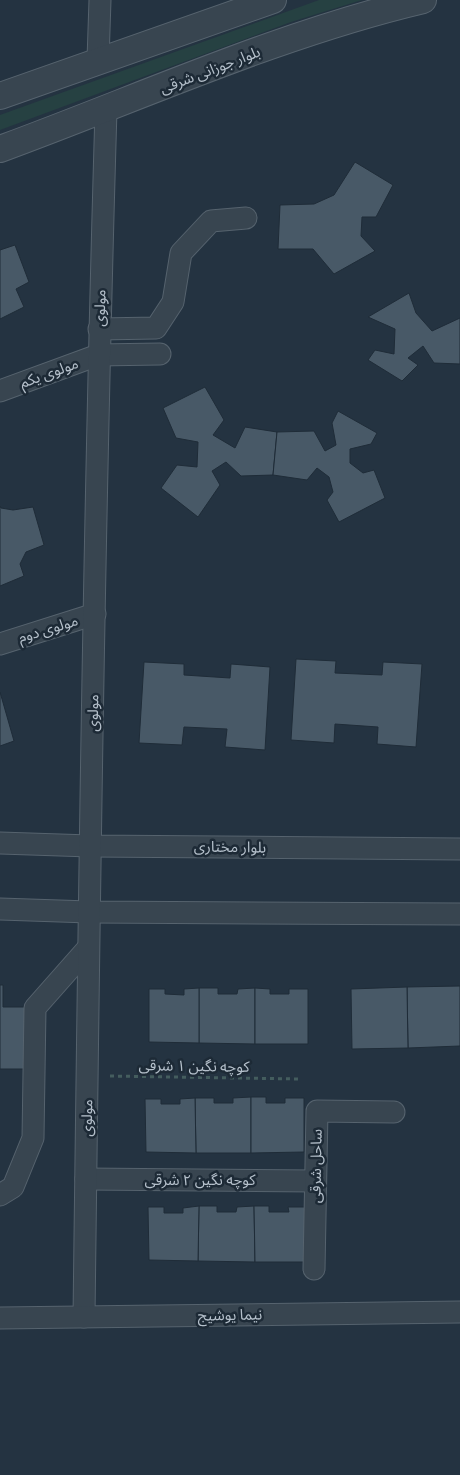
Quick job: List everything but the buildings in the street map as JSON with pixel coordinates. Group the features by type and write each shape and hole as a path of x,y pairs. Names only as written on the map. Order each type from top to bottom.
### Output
{"street":[{"path":"98,60 100,0"},
{"path":"0,96 273,0"},
{"name":"بلوار جوزانی شرقی","path":"0,149 269,47 389,8 423,0"},
{"name":"مولوی","path":"84,1317 98,355 106,110"},
{"path":"99,329 156,328 173,302 181,253 211,221 246,218"},
{"name":"مولوی یکم","path":"0,391 98,355 160,354"},
{"name":"مولوی دوم","path":"0,644 95,614"},
{"name":"بلوار مختاری","path":"0,842 90,846 460,849"},
{"path":"0,909 89,912 460,914"},
{"path":"0,1194 13,1187 33,1138 35,1008 88,948"},
{"name":"ساحل شرقی","path":"314,1268 317,1111 394,1112"},
{"name":"کوچه نگین ۲ شرقی","path":"86,1179 315,1181"},
{"name":"نیما یوشیج","path":"0,1318 460,1312"}],"path":[{"name":"کوچه نگین ۱ شرقی","path":"87,1076 301,1079"}],"green space":[{"path":"319,0 362,0 291,22 0,130 0,115"}]}
